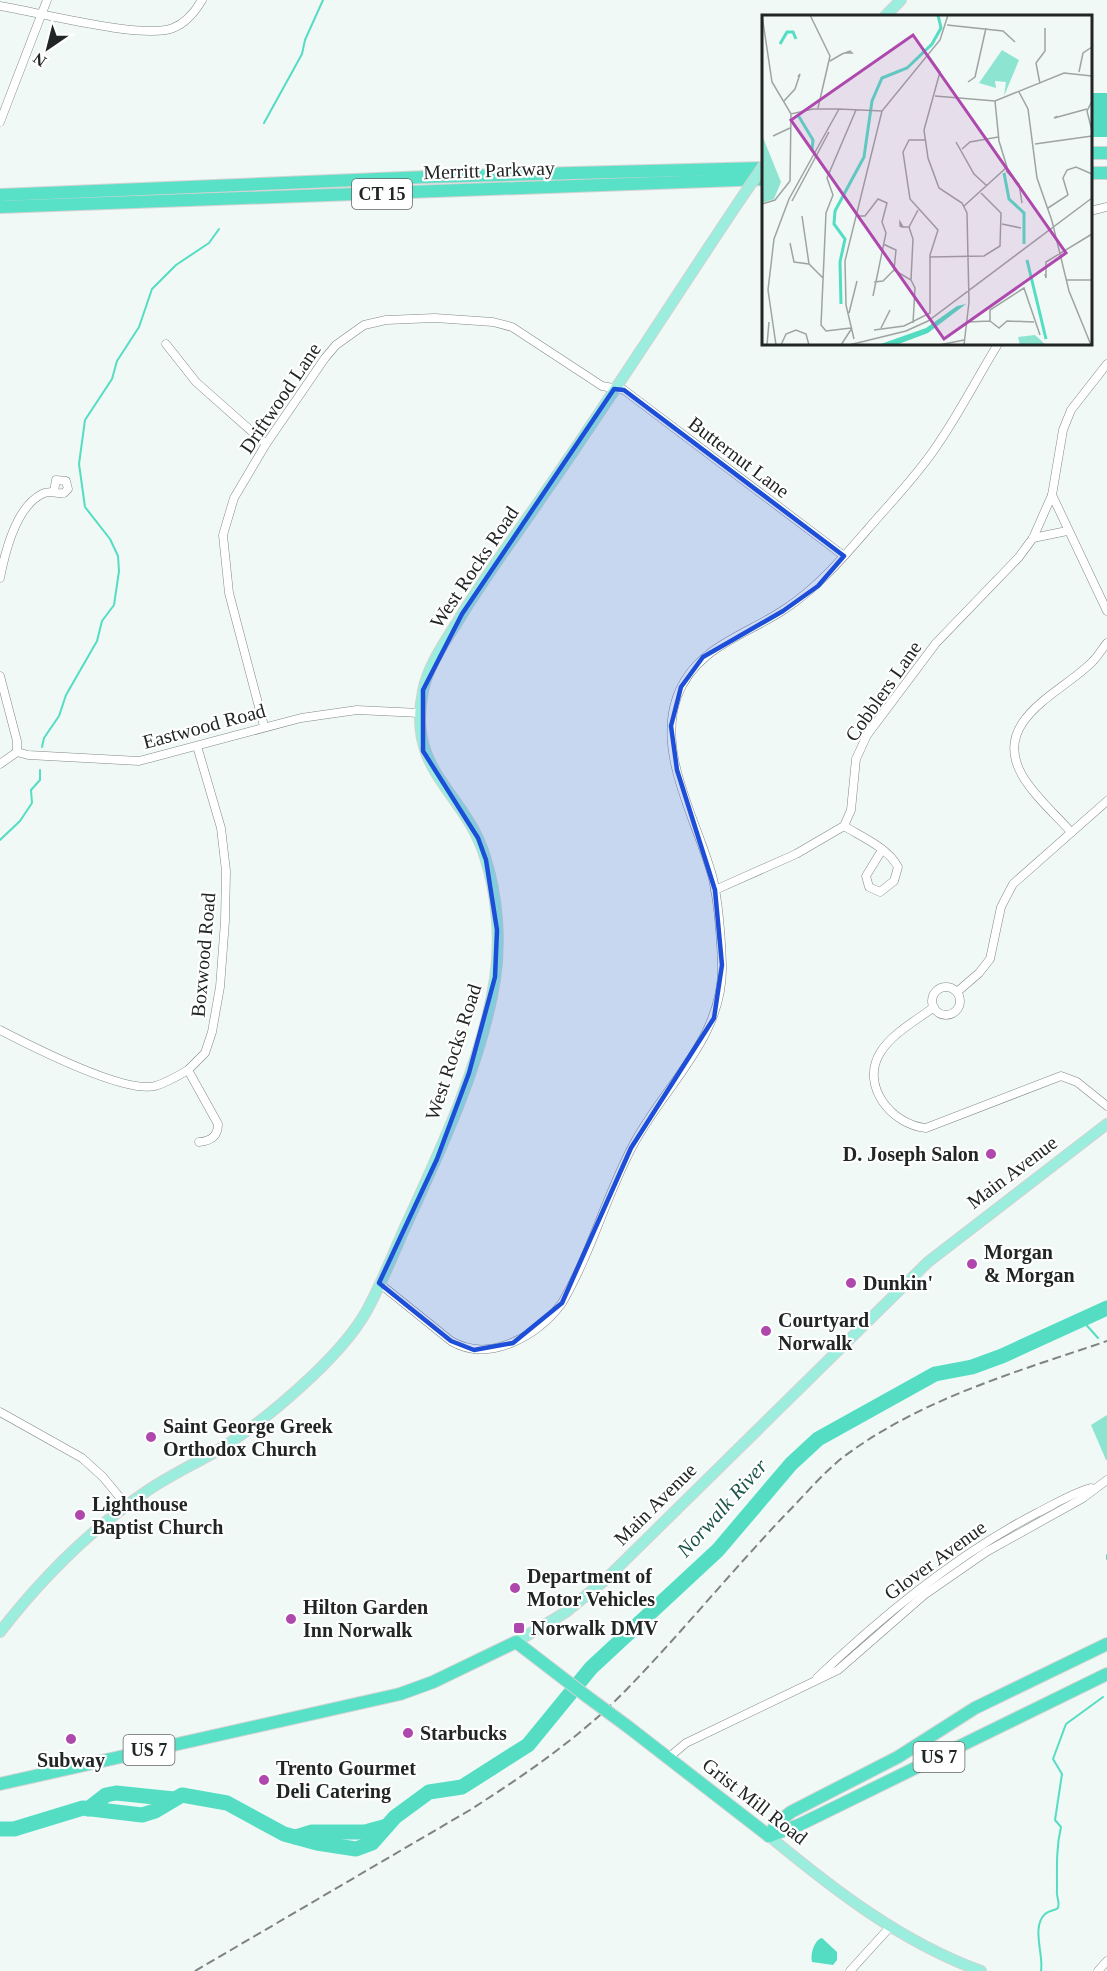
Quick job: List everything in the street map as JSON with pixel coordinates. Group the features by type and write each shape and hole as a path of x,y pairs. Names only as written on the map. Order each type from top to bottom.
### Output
{"highway":[{"name":"Merritt Parkway","path":"0,195 426,177 762,166"},
{"name":"Merritt Parkway","path":"0,207 762,179"},
{"name":"Grist Mill Road","path":"516,1642 769,1836"},
{"name":"Main Avenue","path":"1,1782 400,1694 433,1682 516,1642"},
{"name":"US 7","path":"769,1836 777,1823 791,1812 898,1757 975,1708 1107,1644"},
{"name":"US 7","path":"769,1836 799,1825 1107,1674"}],"main road":[{"path":"886,15 895,2"},
{"name":"West Rocks Road","path":"0,1632 46,1576 127,1506 155,1486 226,1445 316,1372 351,1335 369,1307 437,1159 469,1073 495,977 497,930 486,860 478,838 427,760 421,740 420,713 428,676 446,640 762,169"},
{"name":"Main Avenue","path":"516,1642 566,1612 605,1580 928,1262 1107,1124"},
{"name":"Grist Mill Road","path":"769,1836 890,1927 937,1954 981,1971"}],"street":[{"path":"0,122 47,0"},
{"path":"0,6 111,27 166,30 186,20 202,0"},
{"path":"1092,211 1107,207"},
{"name":"Driftwood Lane","path":"264,726 229,593 223,535 234,498 266,444 336,345 364,326 386,320 435,318 503,324 512,327 602,386 614,389"},
{"path":"166,344 196,382 266,444"},
{"path":"379,1283 463,1348 487,1350 513,1342 554,1314 571,1287 631,1148 706,1034 714,1018 721,989 722,965 715,890 677,770 672,726 676,699 686,678 703,657 783,611 818,586 937,446 997,345"},
{"name":"Cobblers Lane","path":"844,826 851,810 856,759 867,735 936,644 1019,557 1033,538 1052,495 1062,430 1071,410 1107,364"},
{"name":"Butternut Lane","path":"614,389 624,390 844,556"},
{"path":"0,578 7,549 24,512 42,494 54,491"},
{"path":"1052,495 1107,611"},
{"path":"1033,538 1068,531"},
{"path":"1071,832 1024,778 1017,764 1017,738 1030,712 1093,661 1107,643"},
{"path":"0,676 17,741 17,752 0,764"},
{"name":"Eastwood Road","path":"17,752 28,755 139,761 264,726 357,710 420,713"},
{"name":"Boxwood Road","path":"188,1070 205,1053 212,1032 220,987 225,921 226,871 221,828 197,746"},
{"path":"958,993 990,959 1001,907 1013,884 1107,801"},
{"path":"715,890 796,854 844,826 882,850 895,861 898,872 894,881 880,892 869,887 866,876 882,850"},
{"path":"947,987 958,993 959,1008 952,1014 940,1014 934,1007 933,1000 938,991 947,987"},
{"path":"934,1007 887,1045 876,1063 875,1076 881,1098 894,1116 903,1122 926,1128 1061,1076 1077,1082 1107,1106"},
{"path":"0,1029 58,1059 138,1086 153,1087 188,1070 218,1124 218,1131 214,1137 199,1142"},
{"path":"0,1412 82,1458 103,1477 127,1506"},
{"name":"Glover Avenue","path":"668,1758 686,1743 838,1670 908,1608 986,1552 1083,1498 1107,1480"},
{"path":"850,1971 890,1927"},
{"path":"1098,1971 1107,1961"}],"highlighted area":[{"path":"614,389 624,390 844,556 818,586 783,611 703,657 681,687 671,726 677,770 715,890 722,965 714,1018 631,1148 562,1303 513,1343 474,1350 451,1341 379,1283 437,1159 469,1073 495,977 497,930 486,860 478,838 423,751 423,690 462,614"}],"shaded area":[{"path":"1092,93 1107,93 1107,137 1092,137"},
{"path":"1107,1415 1107,1460 1106,1460 1091,1425"},
{"path":"822,1938 837,1952 837,1960 833,1965 812,1962 813,1948"}],"waterway":[{"path":"264,123 302,54 305,40 323,0"},
{"path":"42,747 44,738 59,716 66,695 97,641 102,621 114,605 119,571 118,556 110,539 85,507 79,464 85,420 112,379 117,361 139,327 152,289 176,265 209,243 219,229"},
{"path":"0,840 20,821 32,803 31,790 40,780 40,770"},
{"name":"Norwalk River","path":"0,1829 14,1829 83,1808 142,1815 155,1811 182,1795 227,1803 284,1834 317,1843 356,1849 372,1843 395,1817 429,1792 462,1787 528,1745 591,1668 718,1550 791,1464 818,1439 935,1374 972,1367 1002,1356 1107,1308"},
{"path":"1081,1319 1098,1338"},
{"path":"1041,1971 1039,1926 1045,1914 1058,1908 1057,1858 1061,1827 1055,1820 1062,1774 1053,1759 1066,1724 1103,1697"},
{"name":"Norwalk River","path":"88,1809 106,1795 116,1793 174,1799"},
{"name":"Norwalk River","path":"296,1837 312,1832 365,1832 387,1826"}],"railway":[{"path":"195,1971 470,1810 573,1738 628,1688 819,1479 842,1458 872,1437 936,1403 970,1389 1107,1341"}],"place":[{"name":"D. Joseph Salon","path":"991,1154"},
{"name":"Morgan & Morgan","path":"972,1264"},
{"name":"Dunkin'","path":"851,1283"},
{"name":"Courtyard Norwalk","path":"766,1331"},
{"name":"Saint George Greek Orthodox Church","path":"151,1437"},
{"name":"Lighthouse Baptist Church","path":"80,1515"},
{"name":"Department of Motor Vehicles","path":"515,1588"},
{"name":"Hilton Garden Inn Norwalk","path":"291,1619"},
{"name":"Norwalk DMV","path":"519,1628"},
{"name":"Starbucks","path":"408,1733"},
{"name":"Subway","path":"71,1739"},
{"name":"Trento Gourmet Deli Catering","path":"264,1780"}]}
